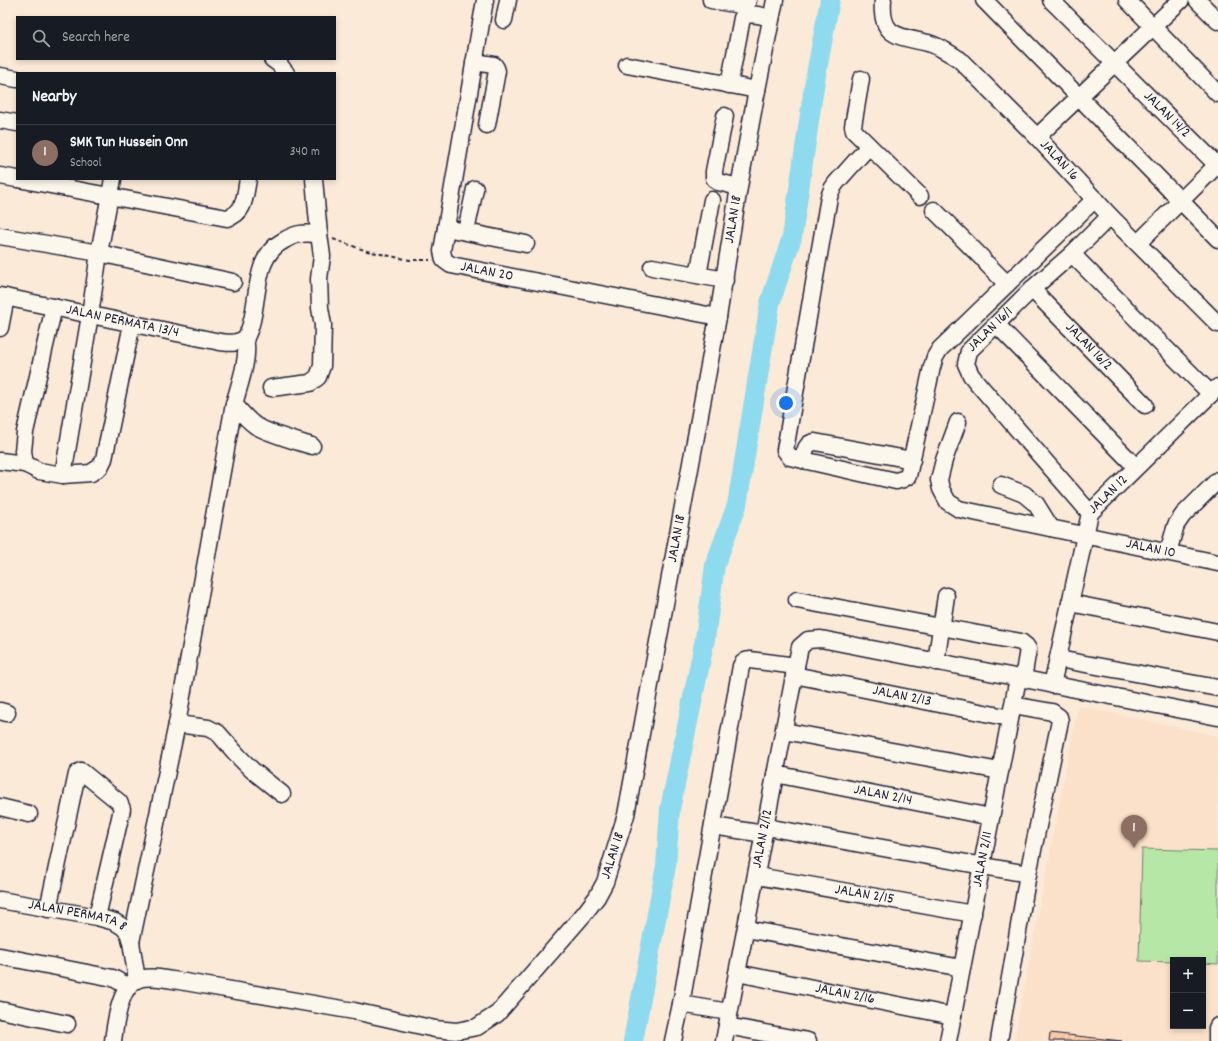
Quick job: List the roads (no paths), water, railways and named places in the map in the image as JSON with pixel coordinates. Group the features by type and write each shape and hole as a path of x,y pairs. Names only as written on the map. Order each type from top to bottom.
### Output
{"street":[{"name":"JALAN 20","path":"485,0 442,250 444,260 451,265 718,318"},
{"path":"504,20 508,0"},
{"path":"711,0 746,6 748,0"},
{"name":"JALAN 18","path":"133,983 147,978 159,978 354,1011 435,1029 456,1031 477,1027 497,1014 597,897 605,882 626,815 725,280 739,187 774,0"},
{"name":"JALAN 16","path":"883,0 885,23 891,32 900,37 929,44 947,51 959,59 1037,137 1110,216 1218,324"},
{"path":"984,0 1218,239"},
{"name":"JALAN 14/2","path":"1051,0 1218,165"},
{"path":"1127,0 1218,94"},
{"path":"1037,137 1181,0"},
{"path":"1197,0 1218,21"},
{"path":"729,85 742,18 745,15 750,14 771,18"},
{"path":"273,60 285,72"},
{"path":"474,62 494,65 497,71 487,125"},
{"path":"627,65 757,90"},
{"path":"0,76 16,79"},
{"path":"861,79 853,126 854,131 920,196"},
{"path":"725,116 714,171 714,178 718,182 739,187"},
{"path":"0,120 16,123"},
{"path":"869,146 836,183 829,197 785,450 790,457 896,481 903,480 908,476 932,367 935,357 940,349 1095,199"},
{"path":"1138,243 1180,200 1218,165"},
{"path":"0,176 16,179"},
{"path":"23,180 227,218 234,216 240,211 244,201 248,180"},
{"path":"63,475 99,253 113,180"},
{"path":"271,388 310,383 318,378 322,366 323,325 320,308 319,279 322,256 314,180"},
{"path":"466,231 475,190"},
{"path":"698,276 712,200"},
{"path":"934,210 1007,284"},
{"name":"JALAN 16/1","path":"1090,513 971,376 966,364 969,351 1032,289 1072,254 1110,216"},
{"path":"446,228 526,244"},
{"path":"131,942 177,724 234,404 246,358 247,346 245,339 250,332 252,324 261,271 271,250 279,243 300,234 319,234"},
{"path":"0,236 99,253 234,282"},
{"path":"1072,254 1214,390"},
{"path":"652,267 725,280"},
{"name":"JALAN 16/2","path":"1032,289 1145,405"},
{"path":"0,328 3,296"},
{"name":"JALAN PERMATA 13/4","path":"3,296 132,324 232,343 238,343 245,339"},
{"path":"25,464 23,451 25,432 54,307"},
{"path":"0,461 25,464 39,471 63,475 91,473 100,467 104,459 132,324"},
{"path":"997,325 1136,467"},
{"name":"JALAN 12","path":"1052,685 1090,513 1214,390"},
{"path":"234,404 243,415 256,426 312,446"},
{"name":"JALAN 10","path":"958,422 944,460 939,480 941,489 948,502 959,509 1218,563"},
{"path":"803,460 806,448 811,442 912,460"},
{"path":"1168,552 1176,525 1179,520 1218,480"},
{"path":"1001,485 1024,494 1036,504 1051,528"},
{"path":"946,596 936,662 1218,717"},
{"path":"797,600 942,627"},
{"path":"1070,603 1218,632"},
{"name":"JALAN 2/11","path":"942,627 1021,642 1028,649 1011,712 948,1041"},
{"name":"JALAN 2/12","path":"727,1026 800,647 808,640 821,639 936,662"},
{"path":"1058,659 1218,686"},
{"name":"JALAN 2/13","path":"713,826 743,662 750,660 1011,712 1052,712 1059,717 1060,722 1028,874"},
{"path":"177,724 208,728 218,733 248,766 282,794"},
{"path":"784,731 1000,771"},
{"path":"48,909 77,774 81,771 120,802 122,809 97,917"},
{"name":"JALAN 2/14","path":"775,774 991,817"},
{"path":"0,807 29,814"},
{"path":"673,1041 713,826 765,830 1028,874 999,1041"},
{"name":"JALAN 2/15","path":"757,876 973,914"},
{"name":"JALAN PERMATA 8","path":"0,900 97,917 115,922 128,932 131,942 133,983"},
{"path":"746,929 962,968"},
{"path":"0,956 133,983"},
{"name":"JALAN 2/16","path":"737,973 953,1016"},
{"path":"113,1041 119,1007 126,990 133,983"},
{"path":"681,1004 727,1026 808,1041"},
{"path":"0,1010 68,1024"},
{"path":"1217,1041 1218,1026"}],"waterway":[{"path":"633,1041 666,866 670,809 705,639 715,565 737,505 770,303 792,237 815,80 830,0"}],"place":[{"name":"SMK Tun Hussein Onn","path":"1134,848"}]}
